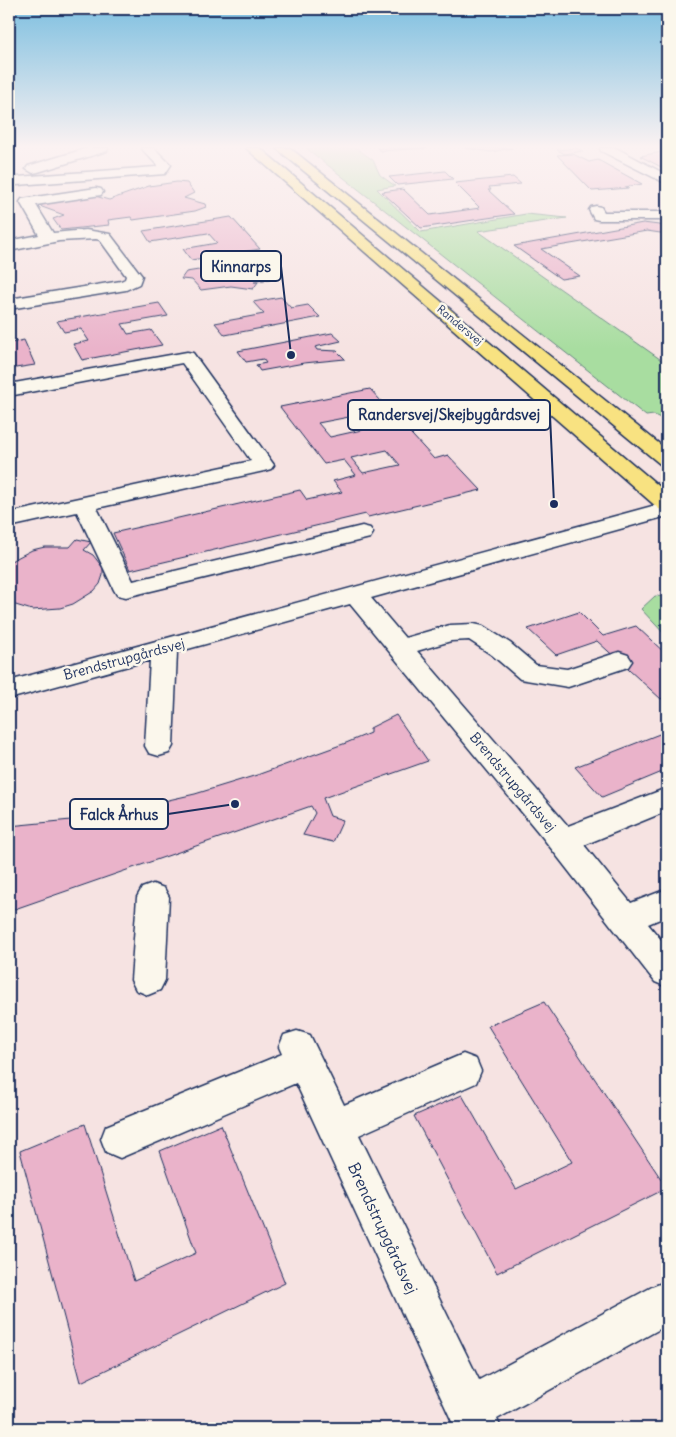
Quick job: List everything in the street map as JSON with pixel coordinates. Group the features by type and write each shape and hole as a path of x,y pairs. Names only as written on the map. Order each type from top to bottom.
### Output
{"main road":[{"name":"Randersvej","path":"330,215 667,504"},
{"name":"Randersvej","path":"365,215 667,460"}],"street":[{"path":"35,215 49,239"},
{"path":"9,246 49,239 99,234 105,237 134,276 133,281 126,285 9,304"},
{"path":"9,390 187,357 264,465 9,520"},
{"path":"84,504 126,590 362,533"},
{"name":"Brendstrupgårdsvej","path":"9,690 667,509"},
{"name":"Brendstrupgårdsvej","path":"355,596 563,841 667,972"},
{"path":"400,648 450,633 474,632 501,649 529,673 568,678 619,661"},
{"path":"159,746 164,648"},
{"path":"563,841 667,799"},
{"path":"148,980 153,897"},
{"path":"625,919 667,902"},
{"name":"Brendstrupgårdsvej","path":"120,1139 300,1055 474,1419 667,1302"},
{"path":"335,1127 463,1071"}],"green space":[{"path":"391,215 404,215 421,232 520,215 567,218 478,231 667,364 667,421 654,415 646,416"},
{"path":"655,596 667,597 667,637 641,609"}],"building":[{"path":"64,215 167,215 133,220 131,217 108,220 109,225 61,230 53,219"},
{"path":"407,215 507,215 421,228"},
{"path":"231,217 260,249 191,260 183,249 217,243 208,233 150,242 143,231"},
{"path":"643,223 667,226 667,234 647,231 541,249 580,276 561,279 514,246"},
{"path":"269,259 277,268 267,269 276,278 254,282 258,282 253,289 231,286 201,290 192,280 181,279 186,272"},
{"path":"281,297 291,308 308,305 320,317 225,335 215,323 264,314 253,302"},
{"path":"159,303 168,316 122,324 128,334 151,330 162,345 82,360 73,344 89,341 81,329 64,332 57,321"},
{"path":"332,333 341,341 315,347 317,350 337,351 345,359 304,363 260,371 256,365 266,363 263,359 246,362 238,351"},
{"path":"9,338 11,343 24,340 35,365 9,369"},
{"path":"370,389 434,459 448,455 481,490 368,517 366,514 130,570 113,533 300,490 307,500 342,492 333,481 356,475 344,460 324,464 280,407","holes":["354,416 366,429 330,437 318,423","387,450 400,465 363,473 351,458"]},
{"path":"77,539 91,542 84,550 93,555 103,568 100,584 94,591 73,604 60,608 32,610 9,603 9,562 32,550 45,547 70,547"},
{"path":"579,612 603,636 636,626 667,655 667,697 661,699 597,641 556,655 528,629"},
{"path":"396,715 428,761 323,798 330,816 343,820 333,842 303,835 315,813 311,806 9,911 9,826 71,820 195,794 257,775 346,743 370,733 370,728"},
{"path":"662,733 667,738 667,770 602,797 575,767"},
{"path":"544,1002 667,1188 497,1273 414,1116 462,1095 516,1189 572,1162 488,1026"},
{"path":"85,1124 134,1281 196,1253 160,1151 221,1125 285,1283 81,1382 20,1151"}],"place":[{"name":"Kinnarps","path":"291,355"},
{"name":"Randersvej/Skejbygårdsvej","path":"554,504"},
{"name":"Falck Århus","path":"235,804"}]}
